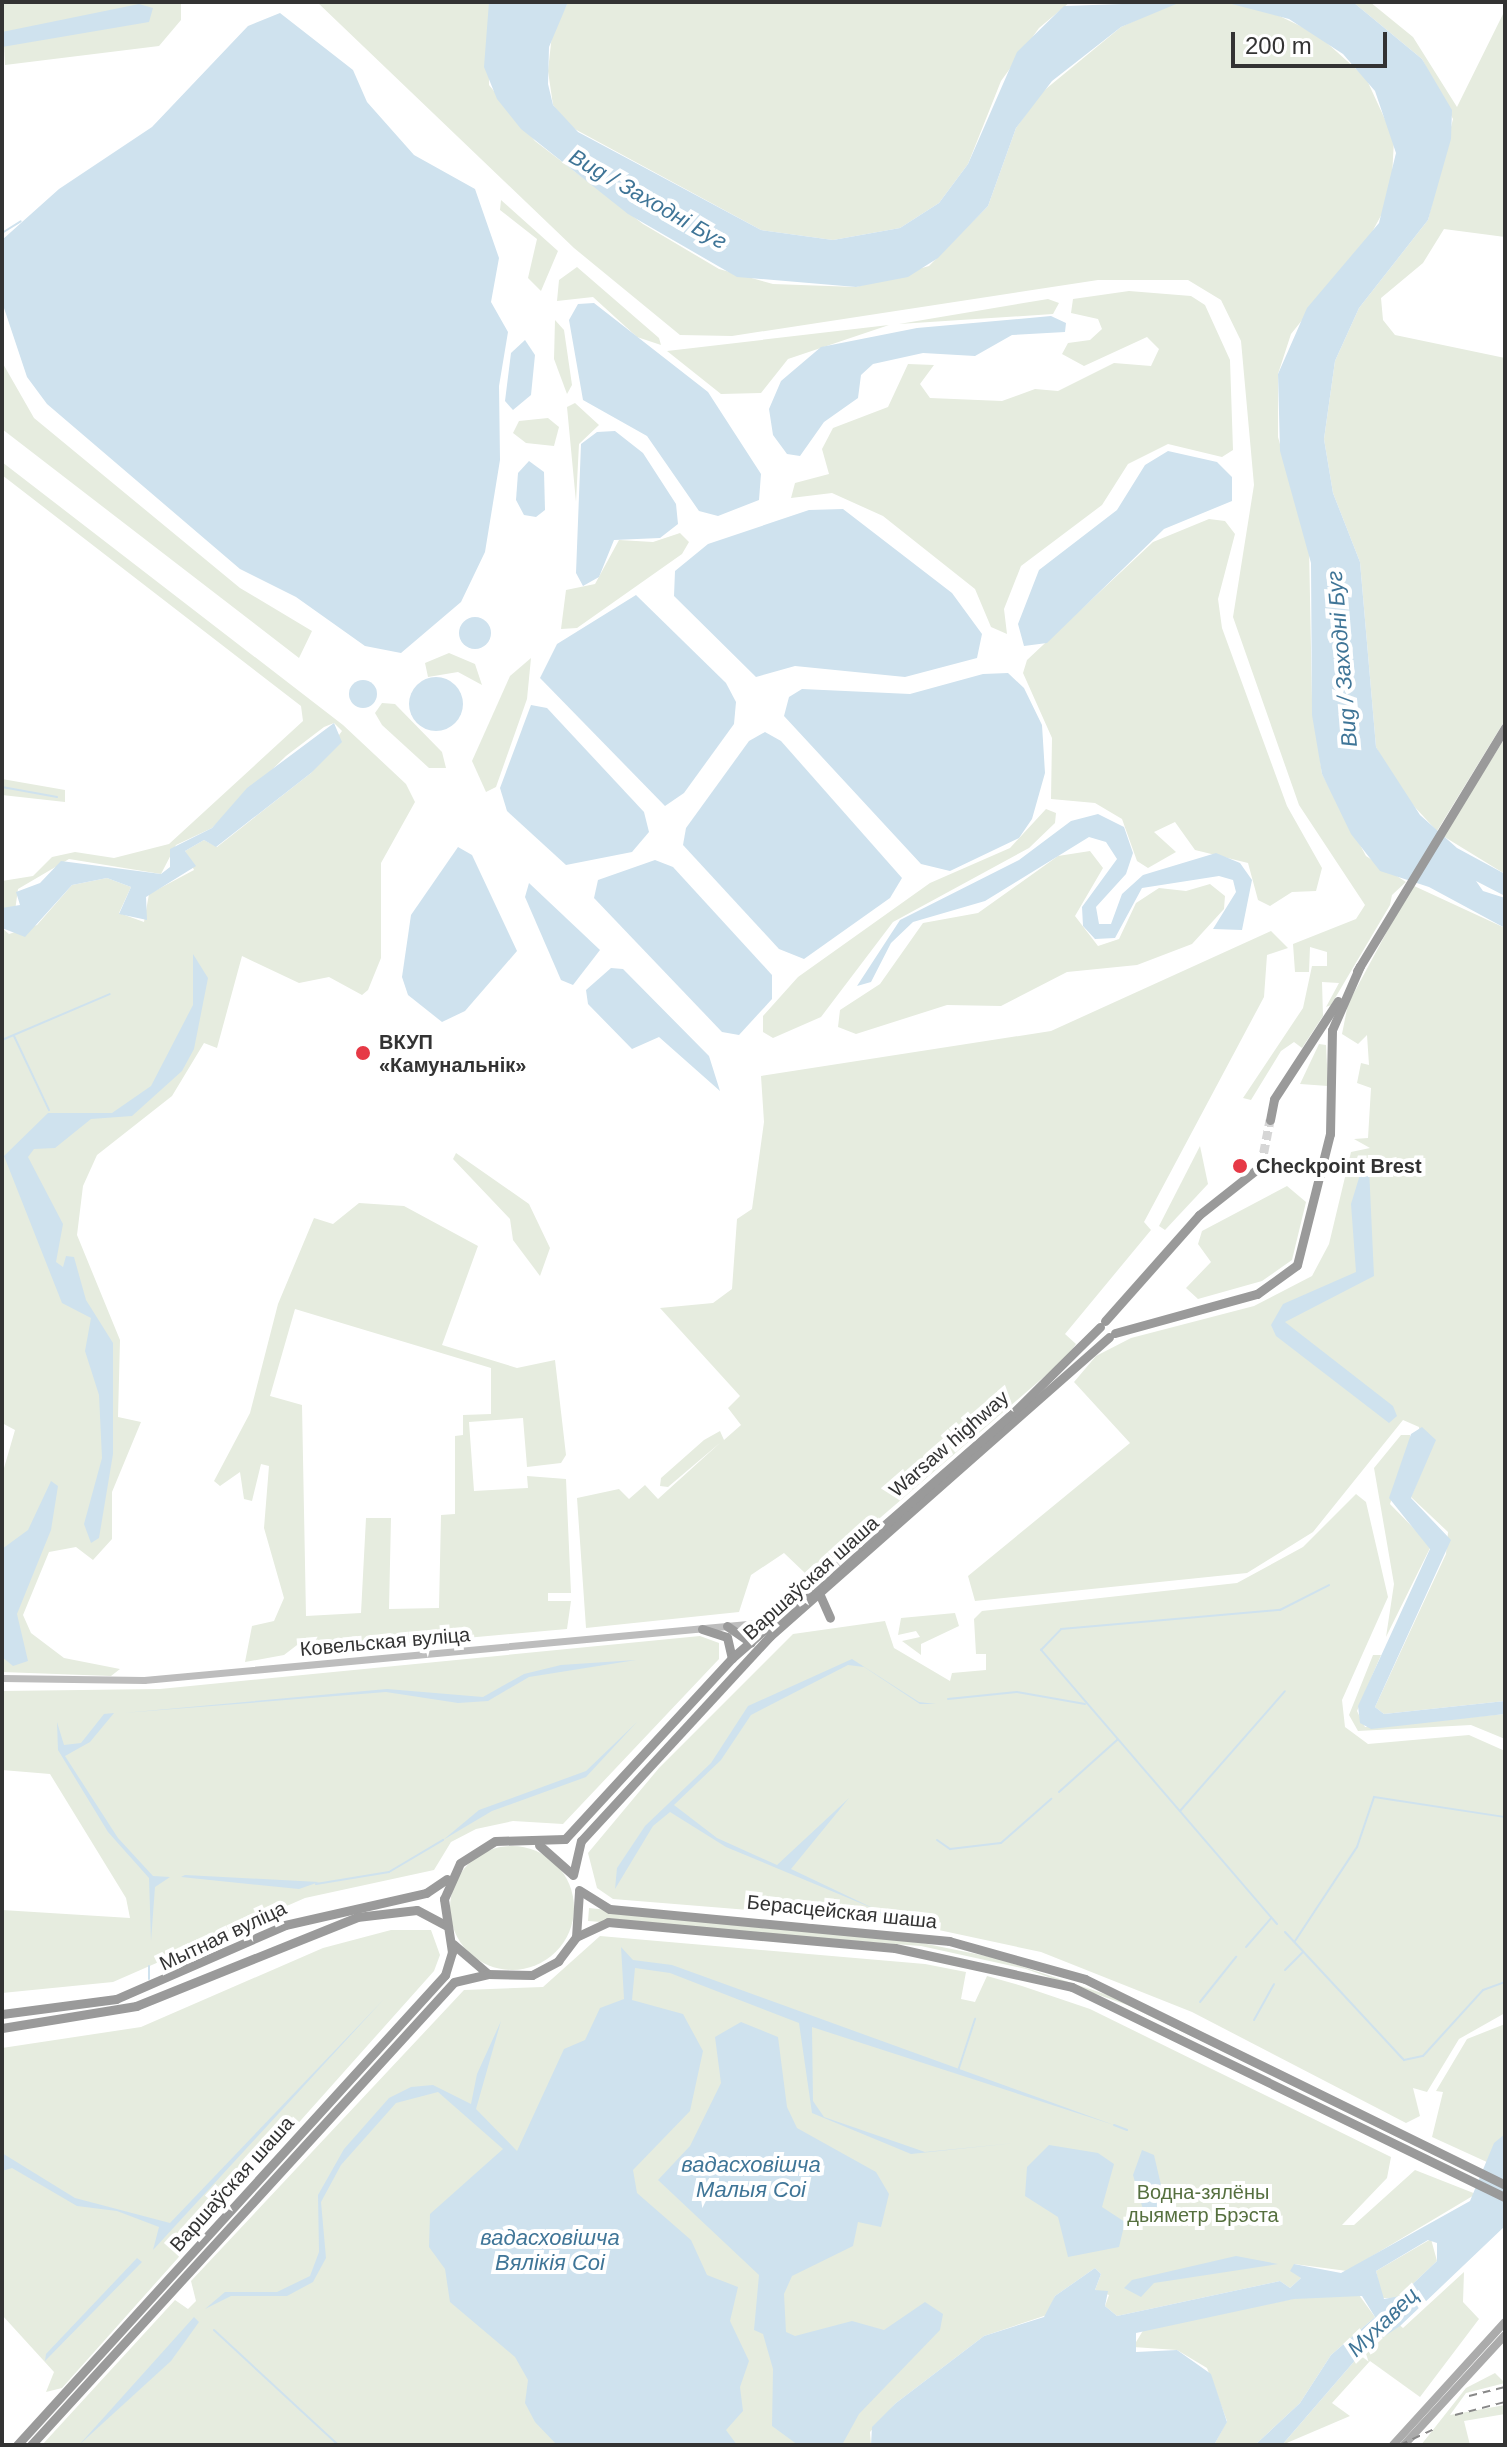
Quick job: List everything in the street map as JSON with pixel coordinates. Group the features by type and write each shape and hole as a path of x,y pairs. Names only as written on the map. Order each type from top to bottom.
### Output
{"highway":[{"name":"Варшаўская шаша","path":"1270,1120 1274,1099 1360,966 1505,728"},
{"name":"Варшаўская шаша","path":"573,1875 581,1841 748,1658 853,1564 893,1523 1112,1335 1257,1294 1297,1265 1330,1134 1332,1030 1360,966"},
{"name":"Warsaw highway","path":"770,1622 893,1523 1102,1324 1199,1215 1261,1166"},
{"path":"853,1564 865,1565"},
{"path":"819,1593 830,1618"},
{"name":"Варшаўская шаша","path":"17,2445 445,1975 449,1938 445,1925 452,1874 495,1841 536,1843 571,1833 732,1658 770,1622"},
{"path":"727,1626 750,1641 748,1658"},
{"path":"702,1629 727,1637 732,1658"},
{"path":"536,1843 573,1875 579,1890 576,1937"},
{"name":"Мытная вуліца","path":"2,2014 116,1999 285,1925 426,1893 452,1874"},
{"name":"Берасцейская шаша","path":"579,1890 610,1909 880,1931 1009,1956 1132,1998 1505,2185"},
{"name":"Мытная вуліца","path":"2,2028 136,2006 285,1940 357,1917 417,1910 445,1925"},
{"name":"Берасцейская шаша","path":"576,1937 608,1922 979,1961 1108,2001 1505,2197"},
{"name":"Варшаўская шаша","path":"31,2445 454,1982 488,1974 532,1975 558,1961 576,1937"},
{"path":"449,1938 488,1974"}],"main road":[{"name":"Ковельская вуліца","path":"2,1678 144,1680 770,1622"},
{"path":"1393,2445 1505,2322"},
{"path":"1404,2445 1505,2335"}],"green space":[{"path":"2,2 181,2 181,20 159,46 5,65"},
{"path":"317,2 489,2 489,85 535,141 643,224 719,269 773,284 856,287 929,266 988,206 1016,128 1041,93 1121,27 1171,4 1224,2 1271,12 1317,34 1366,78 1394,139 1391,197 1371,234 1291,334 1278,374 1278,437 1309,547 1312,700 1322,774 1366,856 1406,882 1392,895 1390,905 1331,1005 1326,1007 1339,983 1322,982 1323,1016 1302,1048 1294,1042 1281,1051 1251,1100 1243,1098 1303,1008 1312,966 1327,966 1327,952 1310,947 1309,972 1295,972 1293,944 1356,919 1365,905 1299,805 1233,617 1254,485 1241,341 1221,300 1188,280 1098,280 732,336 680,335 574,248"},
{"path":"568,2 1070,2 1039,28 1001,81 968,164 939,203 900,228 833,240 761,230 571,127 553,105 548,71 552,34"},
{"path":"1353,2 1370,2 1413,37 1457,107 1505,10 1505,237 1444,229 1423,263 1381,298 1383,320 1395,335 1505,358 1505,720 1437,831 1398,789 1376,747 1360,562 1333,493 1324,439 1335,361 1359,308 1428,220 1453,119 1422,59"},
{"path":"501,200 558,251 541,291 528,278 537,239 500,210"},
{"path":"577,267 659,338 661,345 637,337 593,297 557,301 559,280"},
{"path":"1129,291 1191,296 1205,305 1230,360 1233,450 1222,457 1168,444 1128,464 1102,505 1021,566 1004,609 1007,634 991,627 975,589 883,516 832,493 791,498 795,483 829,474 822,449 833,428 888,407 908,364 934,365 920,384 930,398 1002,401 1035,389 1058,391 1114,363 1151,366 1159,349 1147,337 1084,366 1062,354 1068,343 1090,340 1102,329 1098,319 1071,313 1073,299"},
{"path":"1048,299 1059,303 1053,314 899,324"},
{"path":"555,320 564,330 572,385 567,394 554,359"},
{"path":"889,325 788,359 761,393 721,394 667,351"},
{"path":"2,362 34,418 240,588 312,631 299,658 2,429"},
{"path":"575,403 599,425 579,444 576,502 567,407"},
{"path":"548,418 559,427 554,446 526,443 513,433 519,421"},
{"path":"2,462 343,725 406,784 415,802 381,863 381,958 368,990 362,995 329,977 299,983 242,956 217,1048 204,1043 172,1096 97,1155 83,1186 77,1235 120,1340 118,1417 141,1422 112,1492 112,1539 93,1560 76,1547 49,1552 23,1615 31,1633 64,1658 120,1669 111,1676 2,1672 2,1475 15,1430 2,1423 2,928 9,934 37,925 72,885 107,878 131,887 119,913 144,922 149,894 194,870 185,851 204,840 217,847 311,773 342,731 334,723 324,727 286,756 212,828 176,845 161,874 69,859 18,889 15,911 2,908 2,881 33,876 52,857 75,852 114,858 169,844 303,721 301,706 2,475"},
{"path":"1209,519 1225,521 1235,534 1218,599 1222,628 1287,806 1322,868 1316,891 1292,892 1270,906 1258,900 1248,863 1195,850 1175,822 1154,832 1176,852 1148,868 1137,861 1122,819 1095,803 1051,799 1052,738 1023,673 1027,660 1153,542"},
{"path":"680,533 689,542 682,554 577,628 561,629 566,590 595,584 619,540 653,542"},
{"path":"449,653 475,664 482,685 458,672 428,677 425,663"},
{"path":"531,658 527,699 496,787 486,792 472,761 510,676"},
{"path":"382,703 395,704 442,752 446,768 429,768 382,725 375,713"},
{"path":"1505,738 1505,874 1443,836"},
{"path":"2,779 65,790 65,802 2,795"},
{"path":"1046,809 1056,813 1055,823 1029,848 893,922 821,1017 773,1038 763,1032 763,1016 798,977 930,883 1010,848"},
{"path":"1090,851 1103,868 1075,916 1098,946 1119,939 1136,903 1159,888 1186,891 1210,884 1225,896 1224,909 1192,944 1137,965 1067,972 1001,1006 947,1005 856,1034 838,1027 840,1010 880,984 923,923 978,913 1058,856"},
{"path":"1412,885 1505,928 1505,1701 1384,1714 1375,1707 1446,1554 1448,1532 1411,1497 1422,1471 1419,1427 1403,1420 1313,1532 1247,1573 975,1601 968,1576 1130,1443 1074,1382 1096,1356 1131,1338 1254,1306 1312,1276 1329,1244 1351,1152 1370,1148 1354,1139 1368,1138 1371,1088 1357,1083 1361,1063 1369,1065 1367,1035 1358,1044 1342,1034 1348,1004"},
{"path":"1271,931 1288,948 1267,955 1264,997 1144,1222 1151,1230 1065,1334 1076,1344 1067,1357 816,1573 806,1574 784,1553 751,1575 739,1612 586,1628 577,1498 619,1489 629,1499 645,1485 658,1499 721,1442 668,1487 660,1486 661,1478 704,1440 720,1431 724,1440 741,1425 728,1408 740,1396 660,1308 713,1303 732,1289 737,1219 752,1209 764,1122 761,1076 1051,1031"},
{"path":"1319,1044 1326,1045 1328,1086 1300,1084"},
{"path":"1200,1146 1208,1184 1165,1230 1159,1226"},
{"path":"456,1153 529,1204 550,1248 540,1276 513,1240 510,1219 453,1159"},
{"path":"1287,1186 1306,1202 1292,1260 1262,1281 1198,1299 1186,1288 1211,1262 1198,1244 1202,1231"},
{"path":"359,1203 404,1206 478,1246 442,1345 517,1368 555,1360 566,1455 561,1463 527,1467 523,1418 469,1422 474,1491 528,1488 527,1476 566,1479 571,1593 548,1593 548,1601 571,1601 567,1629 333,1650 301,1642 284,1655 245,1662 252,1626 274,1621 284,1598 264,1528 269,1466 261,1464 252,1501 244,1499 240,1472 220,1486 214,1481 250,1413 278,1304 314,1218 333,1224","holes":["295,1309 491,1368 491,1414 463,1415 463,1435 455,1436 455,1514 441,1515 439,1608 389,1609 391,1518 366,1518 361,1613 306,1616 302,1405 270,1396"]},
{"path":"1401,1435 1410,1435 1410,1443 1390,1504 1431,1546 1386,1637 1394,1584 1374,1468"},
{"path":"1356,1494 1366,1502 1388,1597 1342,1700 1345,1727 1368,1744 1469,1735 1505,1751 1505,2013 1459,2039 1427,2092 1413,2088 1420,2116 1406,2123 1192,2012 1041,1952 906,1923 613,1899 597,1888 588,1853 659,1768 793,1634 885,1621 894,1648 950,1681 952,1673 986,1670 986,1654 976,1654 974,1619 982,1611 1237,1583 1303,1547"},
{"path":"955,1613 959,1626 921,1644 921,1655 902,1641 920,1637 916,1631 898,1635 901,1618"},
{"path":"700,1636 719,1643 719,1659 563,1824 513,1821 476,1829 451,1842 434,1870 305,1898 113,1982 2,1993 2,1910 130,1918 126,1898 50,1774 2,1770 2,1691 160,1689"},
{"path":"1373,1655 1381,1655 1357,1711 1365,1727 1505,1714 1505,1739 1471,1725 1358,1731 1349,1715"},
{"path":"512,1846 536,1850 556,1864 570,1884 574,1908 570,1932 556,1952 536,1966 512,1970 488,1966 468,1952 454,1932 450,1908 454,1884 468,1864 488,1850"},
{"path":"589,1908 922,1943 996,1958 1129,2002 1396,2135 1127,2005 1026,1969 921,1946 588,1921"},
{"path":"391,1930 431,1930 440,1955 434,1971 62,2388 46,2392 54,2372 2,2315 2,2048 141,2027 323,1948"},
{"name":"Водна-зялёны дыяметр Брэста","path":"600,1936 925,1964 966,1972 961,1999 975,2002 987,1976 1022,1986 1090,2009 1391,2157 1387,2178 1342,2225 1354,2225 1415,2170 1476,2194 1347,2271 1294,2264 1301,2278 1290,2288 1280,2281 1117,2316 1105,2306 1109,2295 1095,2290 1101,2274 1095,2268 1055,2296 1047,2315 984,2336 896,2403 870,2432 871,2445 42,2445 175,2300 188,2309 196,2301 191,2281 464,1990 543,1987"},
{"path":"1505,2024 1505,2134 1489,2163 1432,2137 1443,2092 1436,2091 1467,2039"},
{"path":"1431,2239 1437,2261 1398,2298 1382,2298 1376,2271"},
{"path":"1464,2272 1463,2302 1479,2319 1420,2397 1370,2361 1332,2403 1350,2416 1282,2445 1364,2350 1396,2322 1403,2328"},
{"path":"1359,2295 1375,2317 1331,2355 1300,2403 1255,2445 1214,2445 1227,2421 1207,2368 1177,2350 1133,2347 1144,2329 1297,2298"},
{"path":"1495,2373 1505,2383 1466,2393 1450,2415 1505,2405 1505,2414 1464,2421 1470,2445 1421,2445 1466,2388"}],"water":[{"name":"Bug / Заходні Буг","path":"489,2 568,2 549,47 548,84 553,105 578,132 761,230 833,240 900,228 939,203 968,164 1017,52 1064,6 1181,2 1121,27 1052,81 1016,128 988,206 938,258 908,277 856,287 737,277 628,214 521,129 497,99 484,67"},
{"name":"Bug / Заходні Буг","path":"1224,2 1353,2 1422,59 1452,110 1451,139 1428,220 1359,308 1335,361 1324,439 1333,493 1360,562 1376,747 1420,815 1457,848 1505,874 1505,896 1476,881 1483,891 1505,898 1505,928 1429,887 1380,871 1351,834 1322,774 1312,715 1311,563 1280,451 1278,374 1307,308 1379,223 1396,153 1375,91 1343,54 1289,19"},
{"path":"139,4 153,8 149,22 2,47 2,32"},
{"path":"280,13 353,70 367,102 414,155 475,189 499,258 491,302 508,332 499,386 500,460 485,552 461,602 401,653 365,646 296,597 240,569 47,404 27,377 2,302 2,240 59,189 152,127 248,26"},
{"path":"594,303 708,392 761,474 759,500 718,516 699,511 647,436 583,400 569,320 578,304"},
{"path":"1051,316 1066,323 1065,332 1012,335 975,356 923,353 873,364 861,375 858,398 824,422 800,456 787,454 773,435 769,409 781,381 821,347 917,328"},
{"path":"525,340 535,355 531,395 513,410 505,401 511,353"},
{"path":"615,431 643,453 676,504 678,524 660,538 614,540 599,577 583,586 576,573 581,444 597,432"},
{"path":"1168,451 1217,462 1232,477 1232,501 1164,529 1047,643 1024,646 1018,624 1039,570 1117,510 1145,465"},
{"path":"529,461 544,472 545,510 536,517 524,515 516,500 518,473"},
{"path":"843,509 952,593 982,634 977,658 905,677 795,666 756,677 674,596 675,571 708,544 809,510"},
{"path":"636,595 726,683 736,702 734,724 684,793 665,806 540,678 557,644"},
{"path":"475,617 486,622 491,633 486,644 475,649 464,644 459,633 464,622"},
{"path":"1008,673 1024,688 1042,725 1045,773 1032,819 1019,838 950,871 921,864 784,716 789,697 802,689 910,694 983,674"},
{"path":"436,677 455,685 463,704 455,723 436,731 417,723 409,704 417,685"},
{"path":"363,680 373,684 377,694 373,704 363,708 353,704 349,694 353,684"},
{"path":"531,705 547,708 644,812 649,832 632,852 566,865 507,811 500,788"},
{"path":"334,723 342,742 311,773 216,847 204,840 185,851 196,866 146,897 147,920 119,914 131,887 107,878 72,885 25,937 2,928 2,908 20,905 16,892 40,883 61,861 161,874 170,867 170,849 212,828 247,788"},
{"path":"765,732 781,741 902,878 890,898 804,959 779,949 683,845 686,828 749,741"},
{"path":"1098,814 1124,827 1133,853 1126,874 1096,907 1099,924 1111,924 1122,894 1143,875 1216,853 1240,863 1252,880 1242,930 1213,929 1236,892 1233,880 1219,876 1142,888 1115,938 1095,939 1083,926 1082,907 1117,859 1106,842 1089,837 985,901 913,922 891,943 871,982 857,986 900,920 1019,860 1071,821"},
{"path":"458,847 472,855 517,951 465,1011 442,1022 408,995 402,977 411,915"},
{"path":"655,860 673,867 772,975 772,999 739,1035 722,1032 594,898 598,880"},
{"path":"529,883 600,950 573,985 561,980 525,897"},
{"path":"193,954 208,978 194,1049 182,1071 132,1116 91,1119 55,1148 34,1149 28,1157 63,1224 56,1262 63,1267 66,1256 74,1257 86,1300 113,1343 113,1454 99,1538 91,1543 84,1524 102,1458 99,1395 85,1351 91,1318 62,1303 4,1156 48,1113 112,1113 151,1086 193,1005"},
{"path":"611,968 623,969 709,1056 720,1091 659,1037 632,1049 588,1004 586,990"},
{"path":"1369,1167 1374,1276 1285,1322 1393,1406 1397,1416 1389,1423 1276,1336 1271,1325 1283,1304 1356,1272 1351,1204 1362,1168"},
{"path":"1422,1427 1436,1440 1411,1498 1451,1540 1375,1707 1384,1714 1505,1701 1505,1714 1371,1729 1360,1723 1358,1706 1430,1549 1389,1498 1411,1434"},
{"path":"51,1481 58,1486 51,1530 17,1614 28,1661 13,1666 2,1657 2,1549 28,1530"},
{"path":"852,1659 919,1702 936,1704 920,1704 864,1667 848,1665 751,1715 721,1760 674,1805 717,1838 777,1865 849,1798 791,1869 877,1910 726,1847 670,1812 653,1826 615,1889 617,1868 645,1826 711,1763 748,1706"},
{"path":"636,1660 529,1677 488,1701 458,1703 386,1692 123,1713 387,1689 483,1697 524,1674 561,1665"},
{"path":"114,1713 90,1742 65,1756 118,1838 153,1876 170,1877 155,1887 151,1941 149,1878 108,1832 58,1750 57,1722 64,1745 81,1743 104,1714"},
{"path":"637,1722 586,1777 492,1811 443,1840 479,1810 586,1771"},
{"path":"185,1875 319,1882 299,1889 181,1877"},
{"name":"вадасховішча Вялікія Соі","path":"621,1947 633,1960 672,1965 1114,2125 812,2027 813,2101 824,2117 925,2152 1015,2143 911,2154 812,2113 799,2023 670,1973 635,1968 632,2000 683,2014 703,2051 690,2111 633,2170 637,2193 691,2240 707,2275 738,2287 730,2321 749,2361 740,2387 743,2411 726,2430 737,2445 557,2445 535,2422 525,2403 528,2380 515,2357 450,2302 445,2269 429,2247 430,2214 503,2149 438,2092 396,2103 341,2165 321,2202 326,2258 313,2282 287,2296 231,2296 205,2309 225,2292 277,2292 310,2276 319,2252 318,2195 344,2149 389,2098 411,2087 433,2085 471,2104 477,2074 501,2021 476,2109 517,2151 564,2049 585,2040 600,2008 624,1999"},
{"path":"384,1999 153,2250 159,2227 117,2211 77,2206 12,2168 2,2171 2,2153 75,2198 170,2223"},
{"name":"вадасховішча Малыя Соі","path":"741,2022 778,2037 787,2107 797,2128 876,2172 889,2194 881,2227 858,2222 853,2246 792,2276 784,2294 786,2332 795,2336 852,2321 884,2330 925,2302 943,2314 940,2330 859,2414 842,2445 798,2445 772,2426 773,2369 763,2334 754,2330 759,2275 658,2180 690,2146 721,2083 715,2037"},
{"name":"Мухавец","path":"1505,2134 1505,2226 1400,2326 1364,2350 1282,2445 1255,2445 1300,2403 1331,2355 1375,2317 1362,2296 1294,2299 1136,2333 1136,2352 1177,2350 1211,2374 1227,2422 1214,2445 871,2445 872,2427 896,2403 984,2336 1044,2317 1055,2296 1095,2268 1101,2274 1095,2290 1108,2291 1105,2306 1117,2316 1280,2281 1290,2288 1301,2278 1290,2271 1294,2264 1341,2273 1470,2201 1494,2143","holes":["1428,2240 1437,2243 1437,2261 1400,2296 1384,2299 1376,2271"]},
{"path":"1049,2145 1098,2153 1114,2164 1102,2207 1125,2222 1119,2247 1068,2257 1058,2217 1025,2196 1027,2167"},
{"path":"1142,2150 1154,2155 1165,2202 1147,2223 1133,2175"},
{"path":"1236,2256 1278,2264 1154,2283 1141,2297 1124,2288 1132,2280"},
{"path":"137,2258 142,2262 45,2361 46,2354"},
{"path":"194,2317 199,2322 171,2361 79,2445"}],"waterway":[{"path":"31,216 37,214"},
{"path":"2,233 21,221"},
{"path":"2,787 57,797"},
{"path":"2,1040 110,994"},
{"path":"14,1036 49,1110"},
{"path":"1277,1924 1041,1650 1061,1629 1280,1610 1329,1585"},
{"path":"1180,1811 1285,1691"},
{"path":"948,1699 1017,1692 1085,1704"},
{"path":"1059,1792 1117,1740"},
{"path":"1295,1941 1357,1847 1374,1797 1505,1817"},
{"path":"937,1840 950,1849 1001,1843 1051,1799"},
{"path":"316,1884 389,1872 443,1840"},
{"path":"877,1911 886,1915"},
{"path":"1246,1947 1271,1918"},
{"path":"1285,1932 1404,2060 1423,2056 1483,1990 1505,1982"},
{"path":"1285,1970 1303,1952"},
{"path":"1200,2002 1236,1957"},
{"path":"149,1966 149,1979"},
{"path":"1254,2020 1274,1984"},
{"path":"958,2071 975,2019"},
{"path":"1114,2125 1127,2130"},
{"path":"214,2330 338,2445"}],"tunnel":[{"path":"1261,1166 1270,1120"}],"railway":[{"path":"1469,2396 1505,2387"},
{"path":"1455,2415 1505,2402"},
{"path":"1400,2445 1435,2429"}],"place":[{"name":"ВКУП «Камунальнік»","path":"363,1053"},
{"name":"Checkpoint Brest","path":"1240,1166"}]}
